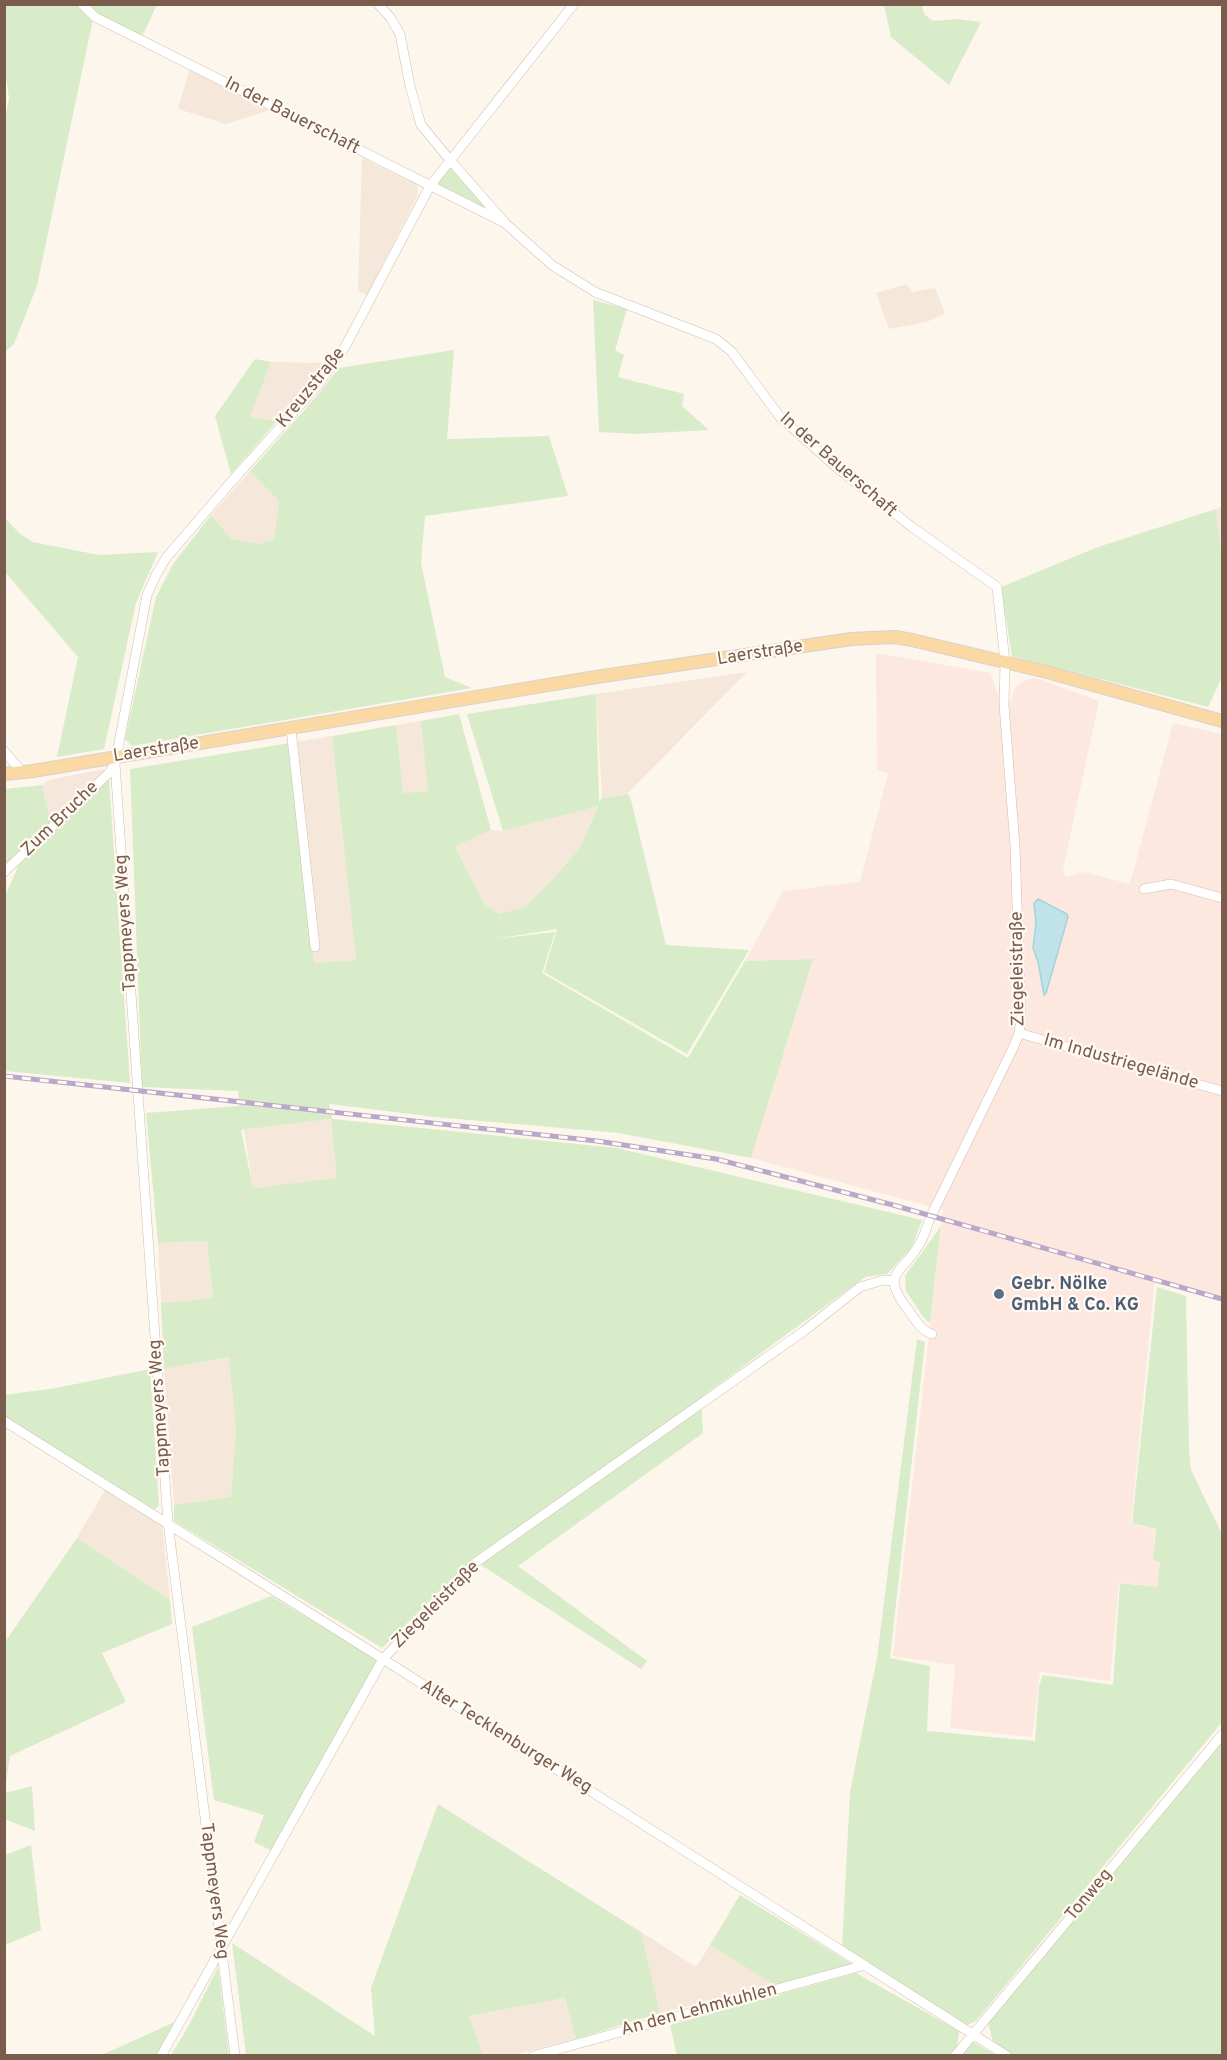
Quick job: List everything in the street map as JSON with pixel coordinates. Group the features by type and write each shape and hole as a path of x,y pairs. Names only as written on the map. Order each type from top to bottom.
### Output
{"main road":[{"name":"Laerstraße","path":"4,774 115,761 590,678 851,639 895,637 1005,662 1222,721"}],"street":[{"name":"In der Bauerschaft","path":"82,4 95,17 506,223"},
{"name":"In der Bauerschaft","path":"378,4 390,17 400,34 410,86 421,125 506,223 552,266 595,292 716,339 732,351 780,417 835,466 912,527 997,587 1005,662"},
{"name":"Kreuzstraße","path":"115,761 147,595 166,558 318,385 341,353 430,186 574,4"},
{"name":"Ziegeleistraße","path":"161,2055 382,1659 475,1563 804,1331 860,1287 884,1280 894,1281 896,1273 920,1244 1019,1033 1021,1018 1015,846 1004,705 1005,662"},
{"path":"291,729 315,947"},
{"path":"4,751 22,772"},
{"name":"Zum Bruche","path":"4,872 109,773 115,761"},
{"name":"Tappmeyers Weg","path":"115,761 168,1523 235,2055"},
{"path":"1143,889 1171,884 1222,898"},
{"name":"Im Industriegelände","path":"1019,1033 1222,1091"},
{"path":"894,1281 897,1296 902,1303 922,1328 932,1334"},
{"name":"Alter Tecklenburger Weg","path":"4,1421 1007,2055"},
{"name":"Tonweg","path":"955,2055 1222,1735"},
{"name":"An den Lehmkuhlen","path":"533,2055 865,1965"}],"shaded area":[{"path":"190,68 270,110 226,124 178,109"},
{"path":"362,158 418,185 417,197 367,295 358,291"},
{"path":"907,284 912,292 935,288 945,313 927,322 889,329 876,293"},
{"path":"271,362 327,363 277,421 250,417"},
{"path":"250,471 279,501 274,540 258,544 232,539 211,515"},
{"path":"1222,506 1222,558 1216,509"},
{"path":"876,653 990,673 999,697 1011,700 1015,688 1032,678 1099,701 1063,870 1066,877 1084,872 1130,884 1173,723 1222,734 1222,1297 1155,1278 1131,1523 1155,1530 1153,1560 1160,1562 1157,1587 1119,1582 1110,1681 1040,1672 1032,1737 950,1728 955,1665 893,1656 943,1210 751,1158 813,959 745,961 783,891 860,882 888,773 877,770"},
{"path":"747,672 627,794 602,798 596,694"},
{"path":"421,721 429,791 403,793 396,725"},
{"path":"332,736 356,960 314,963 290,743"},
{"path":"104,769 103,774 51,823 42,785 48,780"},
{"path":"598,805 579,849 525,907 498,914 484,904 455,845 491,830 503,831"},
{"path":"331,1119 338,1179 253,1188 244,1130"},
{"path":"207,1241 213,1298 161,1303 158,1243"},
{"path":"230,1357 236,1429 231,1497 174,1505 164,1369"},
{"path":"105,1490 162,1525 170,1600 77,1538"},
{"path":"641,1932 696,1967 710,1945 774,1985 660,2013"},
{"path":"566,1998 576,2039 514,2055 483,2055 469,2016"}],"green space":[{"path":"5,5 77,5 93,19 37,286 14,344 5,352 4,127 9,98 4,60"},
{"path":"87,5 157,5 142,36 97,15"},
{"path":"884,5 922,5 924,14 933,21 957,19 981,22 949,85 891,37"},
{"path":"451,167 489,209 487,211 437,184"},
{"path":"593,300 627,309 615,350 624,355 618,377 684,394 682,406 709,430 636,434 599,432"},
{"path":"454,350 447,439 549,436 568,496 425,516 421,563 445,677 472,688 132,746 125,739 156,597 173,564 211,515 232,539 258,544 274,540 279,501 250,471 339,368"},
{"path":"255,359 271,362 250,417 277,421 231,474 215,416"},
{"path":"1216,509 1222,558 1222,677 1208,707 1012,656 1001,587 1098,547"},
{"path":"5,518 20,534 33,542 99,555 158,552 136,603 104,749 57,757 78,657 5,572"},
{"path":"596,694 599,802 602,798 627,794 630,796 666,945 749,950 687,1054 544,972 557,929 494,939 555,932 542,973 688,1058 745,961 813,959 751,1158 619,1133 435,1117 329,1104 332,1119 617,1148 922,1220 912,1247 887,1274 865,1277 701,1397 703,1433 518,1566 647,1661 641,1669 472,1559 382,1648 174,1521 174,1505 231,1497 236,1429 229,1357 164,1369 161,1303 213,1298 207,1241 158,1243 146,1113 239,1106 238,1091 142,1087 130,769 290,743 314,963 356,960 332,736 396,725 403,793 428,791 421,721 459,714 491,830 455,846 484,904 499,914 525,907 579,849 598,806 503,831 467,714","holes":["331,1119 337,1178 253,1188 241,1130"]},
{"path":"109,779 130,1083 5,1071 5,896 21,860"},
{"path":"42,785 51,823 5,867 5,789"},
{"path":"941,1226 930,1323 906,1291 905,1276"},
{"path":"1157,1287 1186,1296 1191,1470 1222,1534 1222,1722 976,2021 967,2025 842,1948 850,1792 877,1658 917,1339 925,1342 890,1658 930,1666 927,1731 1035,1741 1039,1686 1043,1675 1113,1685 1120,1583 1157,1587 1160,1562 1153,1560 1156,1529 1132,1523"},
{"path":"150,1369 159,1506 153,1510 5,1421 4,1395 56,1388"},
{"path":"77,1538 170,1600 172,1624 102,1653 126,1702 10,1756 5,1791 5,1642"},
{"path":"271,1596 378,1660 272,1851 254,1842 264,1815 214,1800 192,1627"},
{"path":"1222,1741 1222,2055 1011,2055 994,2045 988,2023"},
{"path":"32,1786 35,1831 5,1819 5,1793"},
{"path":"438,1804 641,1932 660,2013 576,2039 565,1998 469,2016 483,2055 246,2055 232,1943 375,2036 371,1988"},
{"path":"31,1845 41,1930 5,1945 5,1855"},
{"path":"740,1895 852,1964 774,1985 710,1945"},
{"path":"218,1967 229,2055 171,2055 188,2027"},
{"path":"856,1973 959,2031 957,2048 950,2055 677,2056 670,2025"},
{"path":"179,2020 159,2055 102,2055"},
{"path":"972,2041 995,2055 960,2056"}],"water":[{"path":"1038,899 1067,914 1068,917 1044,995 1033,948 1036,923 1034,903"}],"railway":[{"path":"4,1076 597,1141 716,1159 893,1205 1222,1299"}],"place":[{"name":"Gebr. Nölke GmbH & Co. KG","path":"999,1294"}]}
